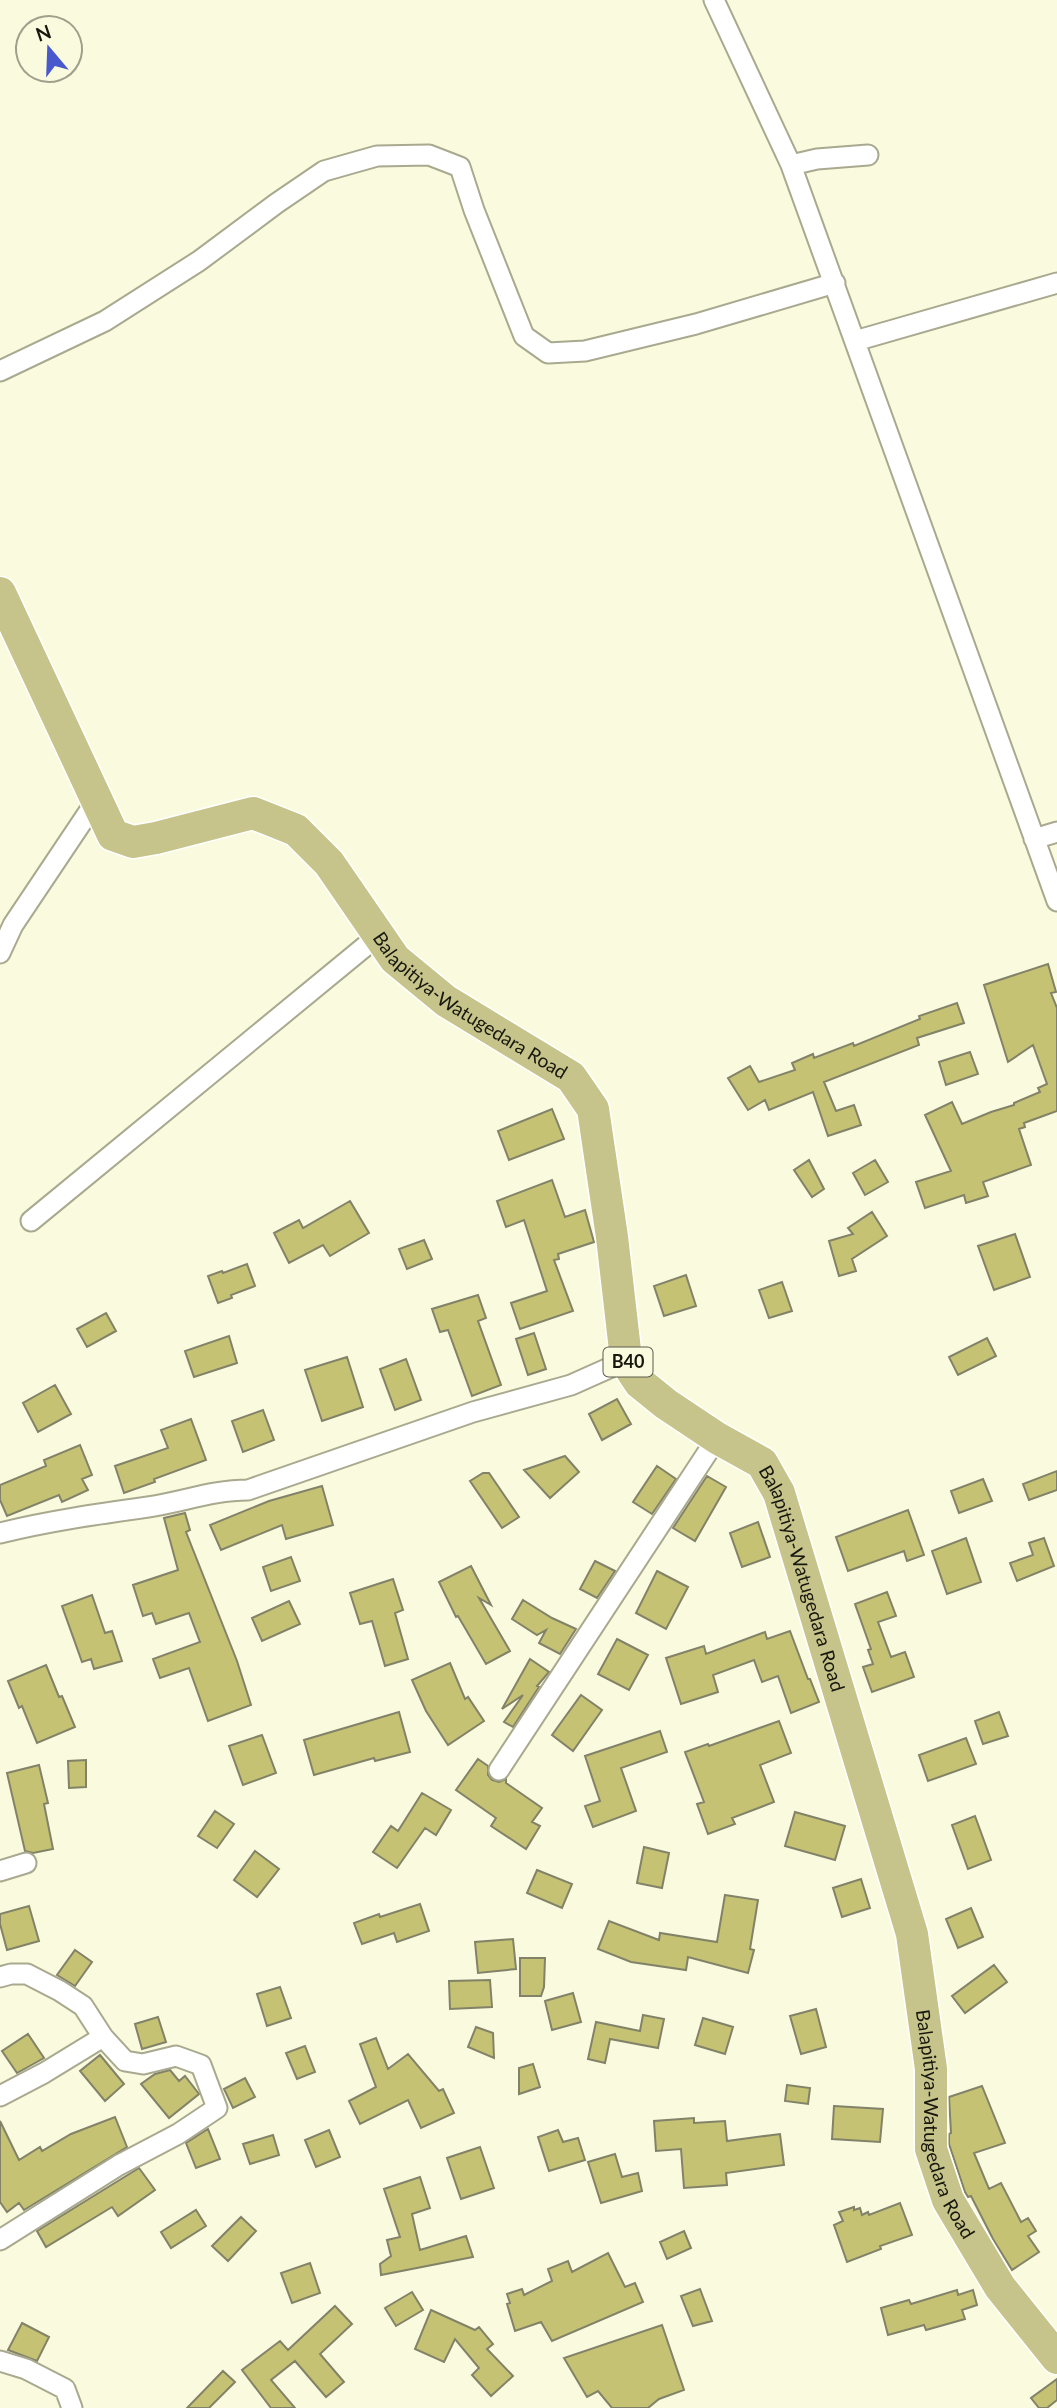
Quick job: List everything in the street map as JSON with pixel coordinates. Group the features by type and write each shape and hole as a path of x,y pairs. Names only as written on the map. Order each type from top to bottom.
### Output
{"main road":[{"name":"Balapitiya-Watugedara Road","path":"0,593 113,835 133,842 253,813 296,830 330,863 395,959 446,1001 572,1077 593,1109 627,1360 640,1383 666,1404 717,1438 762,1463 779,1493 912,1934 931,2069 931,2149 948,2200 1000,2287 1057,2358"}],"street":[{"path":"714,0 791,164 1057,901"},
{"path":"0,371 104,321 199,261 324,171 377,156 429,155 460,167 524,336 548,353 585,351 696,324 835,283"},
{"path":"791,164 868,155"},
{"path":"855,341 1057,283"},
{"path":"0,953 13,925 96,802"},
{"path":"1034,839 1057,832"},
{"path":"31,1222 379,935"},
{"path":"0,1533 52,1521 149,1507 226,1490 248,1490 473,1412 571,1385 627,1360"},
{"path":"499,1770 717,1438"},
{"path":"0,1871 26,1863"},
{"path":"0,1977 11,1974 27,1975 83,2006 103,2037 125,2061 144,2064 176,2056 201,2065 217,2108 178,2134 119,2165 0,2240"},
{"path":"0,2096 103,2037"},
{"path":"0,2361 26,2369 65,2389 72,2408"}],"building":[{"path":"1048,964 1056,992 1051,993 1057,1008 1057,1111 1024,1123 1025,1127 1019,1129 1031,1165 983,1182 988,1196 966,1203 964,1195 925,1208 916,1182 951,1171 925,1115 952,1102 962,1124 1014,1105 1040,1092 1038,1088 1047,1084 1033,1045 1008,1062 984,985"},
{"path":"957,1003 964,1023 917,1038 919,1045 824,1082 836,1111 854,1105 861,1125 828,1136 813,1092 769,1110 765,1100 748,1110 728,1078 750,1066 759,1082 795,1070 792,1063 813,1054 814,1058 853,1043 854,1046 920,1019 919,1016"},
{"path":"970,1052 978,1074 946,1085 939,1062"},
{"path":"552,1109 564,1139 509,1160 498,1131"},
{"path":"809,1160 824,1189 812,1197 794,1170"},
{"path":"875,1160 888,1182 865,1195 853,1173"},
{"path":"552,1180 565,1217 585,1210 594,1242 558,1254 559,1259 554,1260 573,1311 520,1329 511,1303 547,1291 524,1220 506,1227 497,1201"},
{"path":"350,1201 369,1233 330,1256 323,1245 289,1263 274,1233 299,1220 303,1228"},
{"path":"872,1212 887,1236 852,1259 856,1271 839,1276 829,1241 853,1234 848,1228"},
{"path":"1015,1234 1030,1277 994,1290 978,1246"},
{"path":"424,1240 432,1259 407,1269 399,1249"},
{"path":"247,1264 255,1286 218,1303 208,1276"},
{"path":"686,1275 696,1306 664,1316 654,1286"},
{"path":"782,1282 792,1311 769,1318 759,1290"},
{"path":"478,1295 486,1318 478,1321 501,1385 472,1396 448,1330 440,1332 432,1309"},
{"path":"106,1313 116,1331 87,1347 77,1329"},
{"path":"534,1333 546,1369 528,1375 516,1339"},
{"path":"229,1336 237,1363 194,1377 185,1351"},
{"path":"987,1338 996,1356 958,1375 949,1357"},
{"path":"347,1357 363,1407 322,1421 305,1370"},
{"path":"406,1359 421,1400 395,1410 380,1369"},
{"path":"55,1385 71,1414 38,1432 23,1403"},
{"path":"617,1399 631,1424 602,1440 589,1414"},
{"path":"263,1410 274,1440 243,1452 232,1421"},
{"path":"191,1419 206,1460 124,1493 115,1466 168,1448 161,1430"},
{"path":"80,1445 92,1475 82,1479 88,1490 62,1502 59,1495 7,1516 0,1500 0,1485 46,1466 44,1460"},
{"path":"565,1456 579,1472 550,1498 524,1470"},
{"path":"657,1466 676,1479 652,1514 633,1502"},
{"path":"1057,1471 1057,1490 1029,1500 1023,1484"},
{"path":"483,1473 489,1473 519,1517 502,1528 470,1481"},
{"path":"707,1476 726,1487 695,1541 673,1528"},
{"path":"983,1479 992,1501 959,1513 951,1491"},
{"path":"322,1486 333,1525 286,1539 282,1525 221,1550 210,1525 269,1501"},
{"path":"908,1510 924,1555 907,1561 904,1551 848,1571 836,1537"},
{"path":"185,1513 190,1530 186,1532 237,1661 251,1705 208,1721 189,1668 160,1678 153,1659 200,1642 189,1613 156,1624 152,1613 143,1616 133,1585 178,1570 164,1518"},
{"path":"758,1522 770,1557 742,1567 730,1533"},
{"path":"966,1538 981,1582 947,1594 932,1551"},
{"path":"1044,1538 1054,1566 1017,1581 1010,1563 1033,1555 1029,1543"},
{"path":"291,1557 300,1581 271,1591 263,1567"},
{"path":"595,1561 615,1571 597,1598 580,1589"},
{"path":"471,1566 491,1605 479,1598 510,1651 486,1664 458,1616 456,1617 439,1582"},
{"path":"657,1571 688,1587 666,1629 636,1613"},
{"path":"393,1579 403,1610 395,1613 408,1659 385,1666 372,1621 360,1624 350,1593"},
{"path":"887,1592 896,1616 878,1622 891,1657 905,1652 914,1677 872,1692 863,1667 873,1664 868,1650 871,1649 855,1604"},
{"path":"92,1595 105,1633 112,1631 122,1661 94,1669 91,1659 82,1662 62,1606"},
{"path":"523,1600 576,1629 560,1654 539,1643 546,1630 537,1635 512,1619"},
{"path":"289,1601 300,1624 262,1641 252,1618"},
{"path":"790,1631 819,1702 791,1713 778,1676 762,1682 754,1660 713,1675 718,1692 681,1704 666,1658 704,1646 706,1654 765,1632 767,1639"},
{"path":"617,1639 648,1655 629,1690 598,1674"},
{"path":"530,1659 549,1672 537,1686 539,1687 513,1727 504,1722 523,1695 502,1709"},
{"path":"450,1663 465,1699 468,1697 484,1721 448,1745 426,1711 412,1680"},
{"path":"46,1665 75,1727 37,1743 8,1681"},
{"path":"581,1695 602,1710 573,1751 552,1735"},
{"path":"399,1712 410,1752 375,1761 374,1758 314,1775 304,1740"},
{"path":"999,1712 1008,1736 983,1744 975,1721"},
{"path":"779,1721 791,1753 760,1765 774,1802 732,1818 735,1824 708,1834 697,1804 704,1802 685,1752"},
{"path":"660,1731 667,1752 621,1768 636,1811 593,1827 585,1806 600,1801 585,1756"},
{"path":"262,1735 276,1773 243,1785 229,1746"},
{"path":"966,1738 976,1764 928,1781 919,1755"},
{"path":"478,1759 488,1766 488,1775 492,1780 499,1782 506,1779 506,1783 542,1808 532,1822 540,1826 526,1849 491,1826 496,1818 456,1790"},
{"path":"86,1760 86,1787 69,1788 68,1761"},
{"path":"39,1765 48,1803 44,1804 53,1849 33,1853 25,1851 7,1773"},
{"path":"422,1793 451,1810 436,1835 425,1828 397,1868 373,1852 391,1826 398,1831"},
{"path":"215,1811 234,1824 217,1848 198,1836"},
{"path":"795,1812 845,1826 835,1860 785,1846"},
{"path":"975,1816 991,1860 968,1869 952,1825"},
{"path":"644,1847 669,1853 662,1888 637,1883"},
{"path":"255,1851 279,1869 257,1897 234,1880"},
{"path":"537,1870 572,1884 562,1908 527,1893"},
{"path":"861,1879 870,1908 842,1917 833,1888"},
{"path":"725,1895 758,1900 750,1949 754,1950 748,1973 688,1957 686,1970 631,1962 598,1949 609,1921 659,1940 660,1933 717,1942"},
{"path":"420,1904 429,1931 397,1942 394,1933 362,1944 354,1923"},
{"path":"29,1906 39,1941 7,1950 0,1914"},
{"path":"971,1908 983,1937 958,1948 946,1919"},
{"path":"513,1939 516,1969 478,1973 475,1942"},
{"path":"75,1950 92,1962 75,1986 57,1975"},
{"path":"520,1958 545,1958 541,1996 520,1996"},
{"path":"994,1965 1007,1982 965,2013 952,1996"},
{"path":"490,1980 492,2007 450,2009 449,1981"},
{"path":"280,1987 291,2018 267,2026 257,1994"},
{"path":"573,1993 581,2022 552,2030 545,2001"},
{"path":"816,2009 826,2047 801,2054 790,2016"},
{"path":"643,2015 664,2019 658,2048 610,2039 605,2063 588,2059 596,2022 640,2031"},
{"path":"158,2017 166,2042 142,2049 135,2024"},
{"path":"703,2018 733,2027 725,2054 695,2045"},
{"path":"476,2027 493,2033 494,2058 468,2047"},
{"path":"28,2034 44,2058 17,2073 2,2051"},
{"path":"376,2038 388,2069 408,2054 439,2091 443,2089 454,2113 421,2128 408,2100 360,2124 349,2101 376,2087 360,2044"},
{"path":"305,2046 315,2072 297,2079 286,2053"},
{"path":"100,2055 124,2084 105,2101 80,2071"},
{"path":"533,2064 540,2087 519,2094 519,2068"},
{"path":"170,2070 179,2081 185,2076 199,2094 169,2118 141,2084 155,2074"},
{"path":"245,2078 255,2097 233,2108 224,2089"},
{"path":"787,2085 810,2088 808,2104 785,2101"},
{"path":"982,2086 1005,2143 974,2153 989,2189 1001,2183 1021,2222 1028,2218 1036,2231 1028,2236 1039,2252 1012,2270 971,2196 968,2197 965,2192 949,2144 949,2097"},
{"path":"834,2106 883,2109 880,2142 832,2139"},
{"path":"115,2117 127,2147 24,2210 19,2203 7,2212 0,2202 0,2121 19,2160 40,2147 42,2151 71,2134"},
{"path":"694,2118 694,2123 725,2121 727,2141 780,2134 784,2165 726,2173 727,2185 684,2188 681,2149 656,2151 654,2121"},
{"path":"208,2129 220,2159 196,2168 186,2143"},
{"path":"329,2130 340,2157 316,2167 305,2140"},
{"path":"558,2130 563,2142 578,2138 585,2160 549,2171 538,2137"},
{"path":"273,2135 279,2155 250,2164 243,2144"},
{"path":"480,2147 494,2188 461,2199 447,2158"},
{"path":"615,2154 622,2177 638,2173 642,2191 601,2203 588,2162"},
{"path":"139,2168 155,2190 118,2216 112,2207 46,2247 37,2231"},
{"path":"420,2177 430,2208 412,2214 420,2250 466,2236 473,2257 381,2275 380,2264 391,2256 387,2240 400,2237 384,2189"},
{"path":"900,2203 912,2235 880,2246 881,2249 847,2262 834,2225 843,2221 839,2212 854,2207 854,2210 860,2208 862,2215 868,2212 869,2215"},
{"path":"196,2210 206,2226 171,2248 161,2232"},
{"path":"241,2217 256,2231 228,2261 212,2246"},
{"path":"684,2231 691,2248 667,2259 660,2242"},
{"path":"608,2253 625,2287 635,2283 643,2302 552,2341 541,2322 515,2331 507,2304 510,2303 507,2294 522,2289 524,2295 552,2281 548,2269 568,2261 572,2272"},
{"path":"310,2263 320,2293 292,2303 281,2273"},
{"path":"700,2289 712,2321 693,2326 681,2296"},
{"path":"957,2290 958,2295 973,2290 977,2305 962,2310 965,2319 926,2330 924,2325 888,2335 881,2308 909,2300 911,2304"},
{"path":"412,2292 423,2310 396,2326 385,2308"},
{"path":"335,2306 352,2324 320,2354 344,2382 326,2397 295,2361 271,2380 295,2408 271,2408 242,2370 280,2341 288,2350"},
{"path":"431,2310 475,2330 479,2327 493,2344 487,2349 513,2376 491,2396 472,2375 479,2368 455,2339 444,2362 415,2349"},
{"path":"22,2323 49,2337 37,2361 8,2350"},
{"path":"662,2325 684,2390 659,2399 648,2408 612,2408 598,2391 587,2397 564,2358"},
{"path":"223,2371 235,2382 209,2408 187,2408"},
{"path":"1057,2379 1057,2400 1047,2408 1039,2408 1031,2398"}]}
